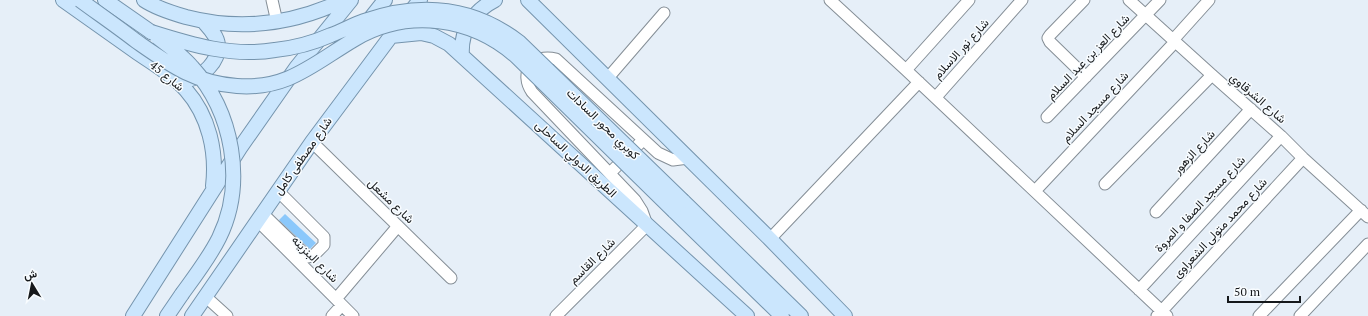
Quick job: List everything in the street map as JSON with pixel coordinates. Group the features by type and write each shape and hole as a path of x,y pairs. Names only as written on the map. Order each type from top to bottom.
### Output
{"main road":[{"name":"شارع 45","path":"63,0 178,82 194,100 203,117 210,136 214,162 213,189"},
{"name":"كوبري محور السادات","path":"80,0 170,64 199,78 223,84 255,86 285,80 306,70 355,39 381,27 395,23 435,20 459,24 490,37 509,49 801,316"},
{"name":"كوبري محور السادات","path":"105,0 151,32 192,66 216,103 233,155 231,195 227,216 219,237 210,253 167,316"},
{"path":"144,0 162,9 203,21 240,25 277,22 316,12 344,0"},
{"path":"133,316 213,189 271,102 322,35 351,0"},
{"name":"كوبري محور السادات","path":"355,39 385,0"},
{"name":"شارع مصطفى كامل","path":"192,316 312,142 391,36 420,0"},
{"path":"462,56 461,46 469,22 477,12 495,0"},
{"path":"528,0 770,239 845,316"},
{"name":"كوبري محور السادات","path":"151,32 216,50 258,52 303,45 332,35 363,21 410,10 436,10 462,14 499,28 519,42 679,206 782,316"},
{"path":"178,82 193,78 206,71 216,59 218,45 216,36 203,21"},
{"name":"الطريق الدولي الساحلى","path":"391,36 421,33 434,36 449,44 747,316"}],"street":[{"path":"830,0 936,97 1139,290 1162,314"},
{"path":"906,70 969,0"},
{"name":"شارع نور الاسلام","path":"936,97 1022,0"},
{"path":"1084,0 1048,38 1050,42 1086,77"},
{"name":"شارع الشرقاوي","path":"1130,0 1366,215"},
{"name":"شارع العز بن عبد السلام","path":"1048,116 1160,0"},
{"name":"شارع مسجد السلام","path":"1034,191 1174,41 1208,0"},
{"path":"274,1 277,22"},
{"path":"607,79 664,13"},
{"path":"647,225 642,211 635,200 528,86 526,80 527,72 530,66 535,61 542,58 549,57 556,59 662,156 678,160 688,158"},
{"path":"1105,184 1212,75"},
{"path":"550,110 578,79"},
{"path":"770,239 919,82"},
{"name":"شارع الزهور","path":"1156,212 1251,110"},
{"path":"584,146 615,113"},
{"name":"شارع مسجد الصفا و المروة","path":"1139,290 1281,136"},
{"path":"610,173 643,140"},
{"name":"شارع مشعل","path":"312,142 451,278"},
{"name":"شارع محمد متولى الشعراوى","path":"1162,314 1303,158"},
{"path":"260,218 308,257 313,256 324,245 324,237 278,191"},
{"path":"1259,316 1366,215"},
{"name":"شارع البنزينه","path":"260,218 352,316"},
{"name":"شارع القاسم","path":"556,316 647,225"},
{"path":"332,316 339,302 398,226"},
{"path":"1300,316 1368,244"},
{"path":"206,297 227,316"}],"building":[{"path":"285,214 316,243 310,249 279,220"}]}
